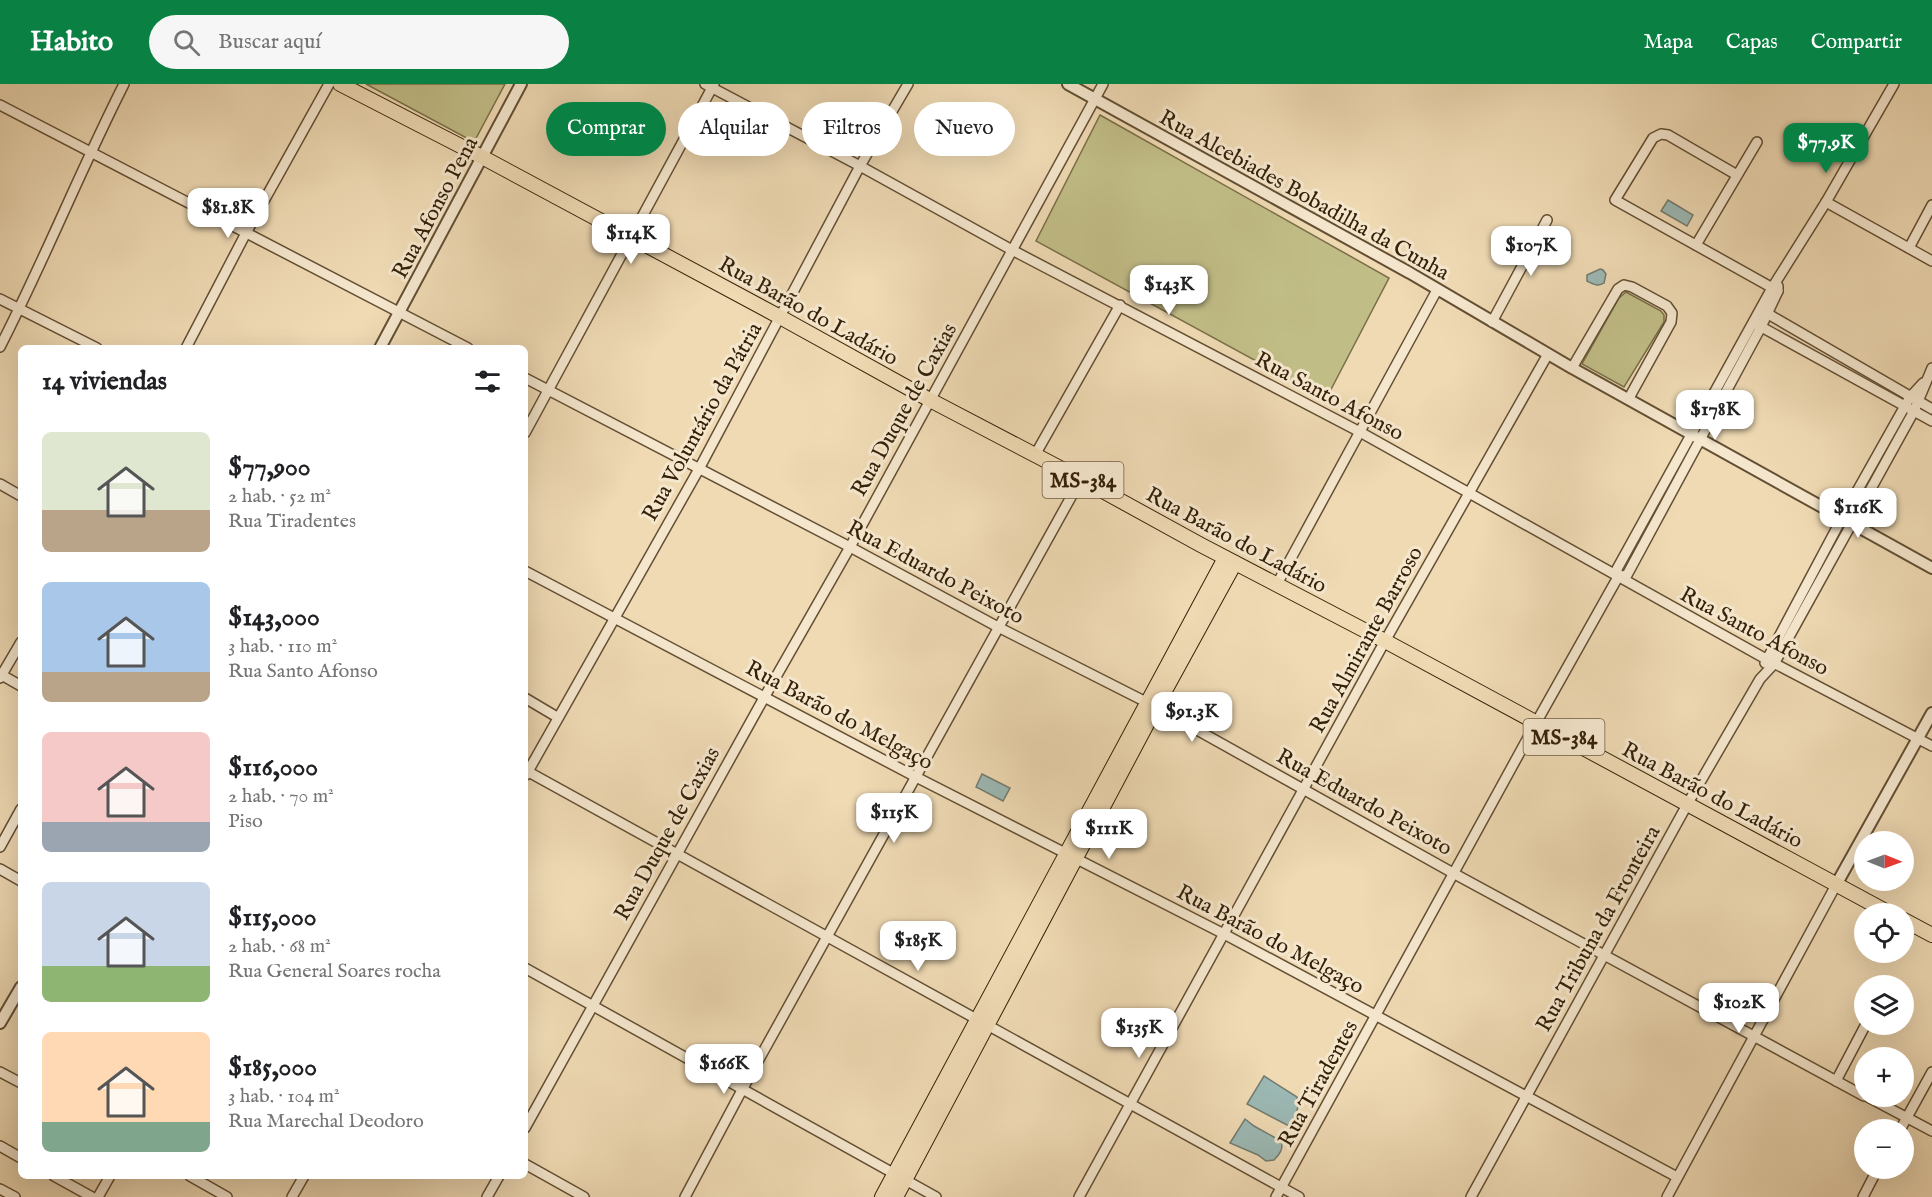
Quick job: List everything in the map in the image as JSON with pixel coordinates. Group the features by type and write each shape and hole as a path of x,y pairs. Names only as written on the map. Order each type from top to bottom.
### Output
{"main road":[{"name":"Rua Barão do Ladário","path":"340,84 482,157 930,400 1688,803 1870,903"},
{"path":"882,1197 900,1176 1230,560"},
{"path":"1914,925 1932,935"},
{"path":"896,1197 900,1176"}],"street":[{"path":"0,347 124,84"},
{"path":"188,345 246,233 329,84"},
{"name":"Rua Afonso Pena","path":"382,345 521,84"},
{"name":"Rua Voluntário da Pátria","path":"528,768 699,469 860,166 908,84"},
{"name":"Rua Alcebiades Bobadilha da Cunha","path":"1068,84 1932,568"},
{"name":"Rua Duque de Caxias","path":"528,1123 850,547 1103,84"},
{"name":"Rua Tiradentes","path":"1276,1197 1617,577 1617,569 1696,436 1775,290 1778,277 1826,202 1894,84"},
{"path":"528,427 710,85"},
{"name":"Rua Santo Afonso","path":"710,85 1012,250 1360,432 1770,661 1932,746"},
{"path":"0,105 462,345"},
{"path":"1737,175 1668,135 1661,134 1653,138 1615,200 1775,290"},
{"path":"1696,245 1756,142"},
{"path":"1826,202 1932,261"},
{"path":"1909,248 1932,205"},
{"path":"1492,322 1547,220"},
{"path":"1572,368 1618,289 1624,285 1632,286 1667,306 1672,313 1671,322 1629,399"},
{"path":"1277,584 1437,290"},
{"path":"0,299 91,345"},
{"path":"1035,455 1120,305"},
{"path":"1764,311 1932,409"},
{"path":"1757,324 1932,420"},
{"name":"Rua Almirante Barroso","path":"1079,1197 1385,641 1548,354"},
{"name":"Rua Tribuna da Fronteira","path":"1471,1197 1688,803 1760,679 1932,368"},
{"name":"Rua Eduardo Peixoto","path":"528,380 1151,705 1453,873 1854,1090"},
{"path":"685,1197 1081,479"},
{"path":"0,484 18,494"},
{"name":"Rua Barão do Melgaço","path":"528,573 916,777 1224,934 1677,1177"},
{"path":"18,647 1,675 18,684"},
{"path":"528,700 557,717"},
{"path":"1667,1197 1932,713"},
{"path":"528,773 1299,1197"},
{"path":"0,847 18,814"},
{"path":"0,869 18,879"},
{"path":"528,970 936,1197"},
{"path":"0,1023 18,992"},
{"path":"1836,1081 1860,1035"},
{"path":"0,1072 18,1081"},
{"path":"1906,1117 1932,1072"},
{"name":"Rua Eduardo Peixoto","path":"1886,1107 1932,1131"},
{"path":"0,1146 18,1156"},
{"path":"528,1166 584,1197"},
{"path":"59,1179 92,1197"},
{"path":"98,1197 108,1179"},
{"path":"195,1179 228,1197"},
{"path":"292,1197 302,1179"},
{"path":"488,1197 497,1179"},
{"path":"1863,1197 1872,1179"},
{"path":"0,1189 15,1197"}],"shaded area":[{"path":"366,84 505,84 474,142"},
{"path":"1100,115 1389,278 1326,399 1036,241"},
{"path":"1626,292 1661,311 1664,315 1664,322 1624,387 1582,364 1619,298"}],"water":[{"path":"1668,200 1693,215 1687,226 1661,211"},
{"path":"1600,269 1606,274 1604,283 1598,285 1587,281 1587,275"},
{"path":"982,774 1010,788 1003,801 976,787"},
{"path":"1264,1076 1297,1097 1298,1109 1289,1126 1247,1104"},
{"path":"1245,1119 1281,1141 1281,1149 1274,1160 1266,1161 1230,1143"}]}
